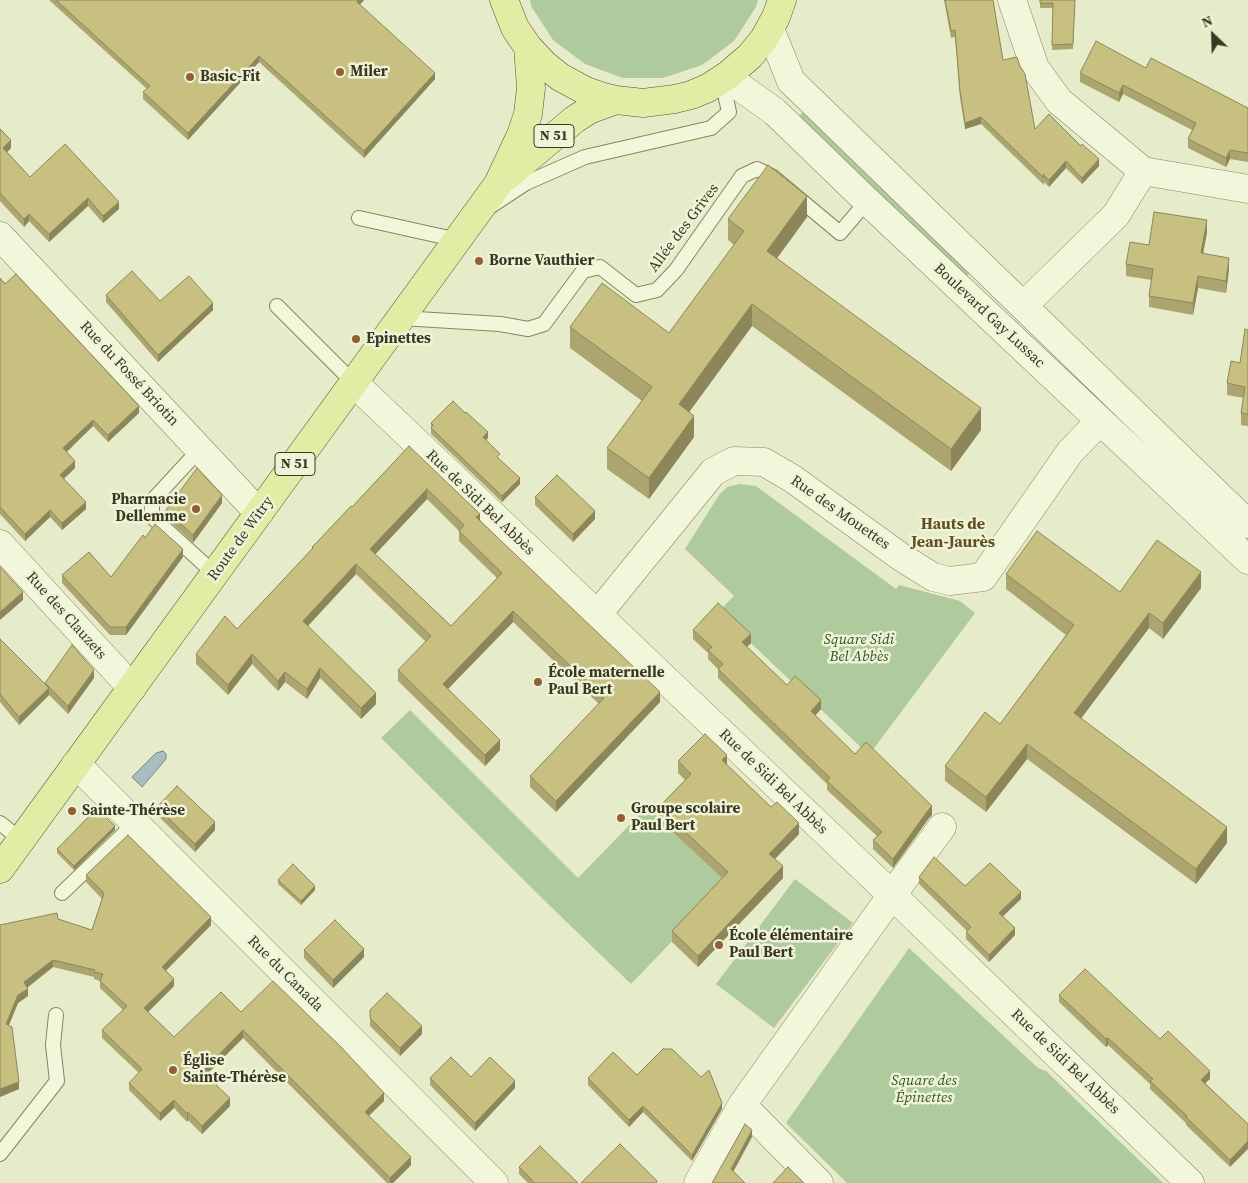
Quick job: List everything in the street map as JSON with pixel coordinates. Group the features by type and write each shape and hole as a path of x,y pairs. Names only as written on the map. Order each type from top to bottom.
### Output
{"main road":[{"path":"504,0 515,28 528,47 549,69 570,84 586,92 616,100 643,103 675,99 699,92 724,78 750,56 764,39 776,17 782,0"},
{"name":"Route de Witry","path":"0,869 498,184 522,135 528,114 531,88 528,47"},
{"name":"Route de Witry","path":"498,184 575,119 591,109 616,100"}],"street":[{"path":"1012,0 1035,68 1059,101 1143,171 1248,189"},
{"name":"Boulevard Gay Lussac","path":"770,29 791,82 1248,524"},
{"name":"Boulevard Gay Lussac","path":"724,78 775,112 1248,560"},
{"path":"1023,306 1116,215 1143,171"},
{"name":"Rue du Fossé Briotin","path":"0,236 259,513"},
{"name":"Rue de Sidi Bel Abbès","path":"354,383 892,894 1190,1183"},
{"name":"Rue des Mouettes","path":"597,615 713,472 734,462 764,462 793,479 901,557 933,577 950,581 983,577 1070,452 1100,421"},
{"name":"Rue des Clauzets","path":"0,544 132,688"},
{"name":"Rue du Canada","path":"76,764 494,1183"},
{"path":"698,1183 742,1105 942,827"},
{"path":"742,1105 819,1183"}],"lane":[{"path":"474,218 526,183 586,157 711,128 729,112 724,78"},
{"name":"Allée des Grives","path":"401,318 500,324 528,328 544,324 583,271 600,268 636,295 657,290 676,270 742,176 757,169 772,177 840,233 867,201"},
{"path":"359,218 458,240"},
{"path":"277,306 354,383"},
{"path":"200,450 152,501 152,517 215,574"},
{"path":"0,823 21,840"},
{"path":"62,893 135,823"},
{"path":"0,1154 57,1081 53,1046 56,1015"}],"green space":[{"path":"530,0 758,0 756,7 734,41 702,65 663,78 623,78 585,64 553,40 531,6"},
{"path":"803,112 971,271 963,281 796,119"},
{"name":"Square Sidi Bel Abbès","path":"740,484 756,486 896,589 899,585 960,601 975,613 869,755 718,612 734,596 685,549 719,495 727,487"},
{"path":"410,710 578,878 647,807 728,883 631,984 381,738"},
{"path":"795,879 853,923 774,1028 716,984"},
{"name":"Square des Épinettes","path":"909,948 1038,1068 1046,1071 1163,1183 847,1183 786,1123"}],"shaded area":[{"path":"163,751 166,754 166,759 142,787 132,777 156,753"}],"building":[{"path":"56,0 358,0 357,2 435,73 364,151 259,56 188,133 143,92 150,86"},
{"path":"945,0 993,0 1003,60 1017,57 1025,74 1035,129 1049,114 1081,146 1082,144 1099,159 1082,178 1066,161 1049,180 1043,174 1044,178 981,117 965,123 960,91 955,30 951,31"},
{"path":"1040,0 1075,0 1073,44 1052,45 1053,3 1040,3"},
{"path":"1096,41 1146,68 1151,58 1248,108 1248,153 1230,150 1226,158 1188,139 1196,123 1123,85 1119,93 1080,73"},
{"path":"0,129 11,140 3,148 30,177 65,144 119,202 103,216 88,198 49,234 29,214 24,219 0,193"},
{"path":"768,165 807,196 767,251 981,408 951,449 752,304 679,404 694,416 649,478 607,448 652,387 570,327 602,283 669,333 744,231 728,219"},
{"path":"1154,212 1207,220 1201,253 1229,258 1226,281 1198,276 1193,303 1149,296 1153,269 1126,264 1130,242 1149,245"},
{"path":"132,271 160,301 189,276 213,303 158,355 106,295"},
{"path":"16,274 139,406 108,435 93,420 63,448 75,461 60,475 86,502 62,523 50,510 25,534 0,507 0,278 5,284"},
{"path":"1245,329 1248,330 1248,414 1241,413 1245,387 1227,383 1231,361 1240,363"},
{"path":"453,401 488,432 483,437 500,454 497,457 520,478 502,496 431,428 433,425 431,423"},
{"path":"409,446 480,514 476,517 660,692 556,801 530,776 604,698 513,611 443,684 500,740 485,755 398,670 431,636 356,564 303,621 376,693 361,708 320,668 307,689 285,672 278,681 252,654 228,685 196,654 225,616 237,629 312,547","holes":["427,489 464,525 459,531 502,573 451,626 370,549"]},
{"name":"Pharmacie Dellemme","path":"197,468 222,495 193,535 166,510"},
{"path":"557,475 595,511 573,534 535,497"},
{"path":"155,524 183,549 126,627 110,627 62,575 89,552 111,577 143,535 145,538"},
{"path":"1037,531 1120,592 1157,540 1201,572 1163,623 1149,613 1074,713 1227,827 1196,869 1027,744 986,797 945,766 985,712 1000,724 1074,625 1006,574"},
{"path":"0,567 23,592 0,612"},
{"path":"718,603 751,634 742,642 787,685 795,676 821,700 811,711 855,754 866,742 932,806 893,859 873,840 882,832 827,781 830,778 718,669 723,664 708,650 712,647 693,630"},
{"path":"0,639 49,688 19,717 0,694"},
{"path":"72,645 94,670 68,706 45,683"},
{"path":"705,734 727,755 722,760 771,807 777,802 799,823 769,854 783,866 698,956 672,931 728,872 659,807 691,774 678,761"},
{"path":"177,786 215,822 195,844 157,807"},
{"path":"97,808 115,826 74,866 57,849"},
{"path":"128,835 211,917 162,967 174,979 144,1008 174,1037 221,992 241,1012 273,981 341,1047 384,1093 365,1112 411,1157 390,1178 243,1030 204,1070 218,1082 216,1085 230,1098 202,1126 174,1100 160,1113 129,1083 142,1069 102,1030 127,1006 100,981 103,974 94,972 95,970 53,960 24,982 28,989 18,995 6,1024 12,1027 19,1082 0,1089 0,925 57,913 58,919 92,930 104,893 86,875"},
{"path":"934,857 965,886 990,863 1021,892 999,913 1015,928 989,955 966,932 971,927 919,877"},
{"path":"293,864 315,886 301,901 278,880"},
{"path":"335,920 364,949 333,980 304,950"},
{"path":"1085,969 1160,1039 1168,1031 1210,1071 1201,1080 1248,1124 1248,1141 1230,1160 1150,1081 1153,1079 1059,995"},
{"path":"387,993 422,1026 400,1048 370,1018 370,1010"},
{"path":"663,1049 672,1049 701,1077 709,1070 722,1103 692,1155 643,1106 629,1120 588,1078 613,1052 637,1075"},
{"path":"451,1057 471,1077 490,1057 515,1081 475,1123 430,1078"},
{"path":"745,1124 752,1130 731,1169 745,1183 712,1183"},
{"path":"620,1144 657,1181 656,1183 581,1183"},
{"path":"540,1146 578,1183 535,1183 519,1167"},
{"path":"788,1167 804,1183 773,1183"}],"place":[{"name":"Miler","path":"340,72"},
{"name":"Basic-Fit","path":"190,77"},
{"name":"Borne Vauthier","path":"479,261"},
{"name":"Epinettes","path":"356,339"},
{"name":"Pharmacie Dellemme","path":"196,509"},
{"name":"École maternelle Paul Bert","path":"538,682"},
{"name":"Sainte-Thérèse","path":"72,811"},
{"name":"Groupe scolaire Paul Bert","path":"621,818"},
{"name":"École élémentaire Paul Bert","path":"719,945"},
{"name":"Église Sainte-Thérèse","path":"173,1070"}],"district":[{"name":"Hauts de Jean-Jaurès","path":"953,534"}]}
